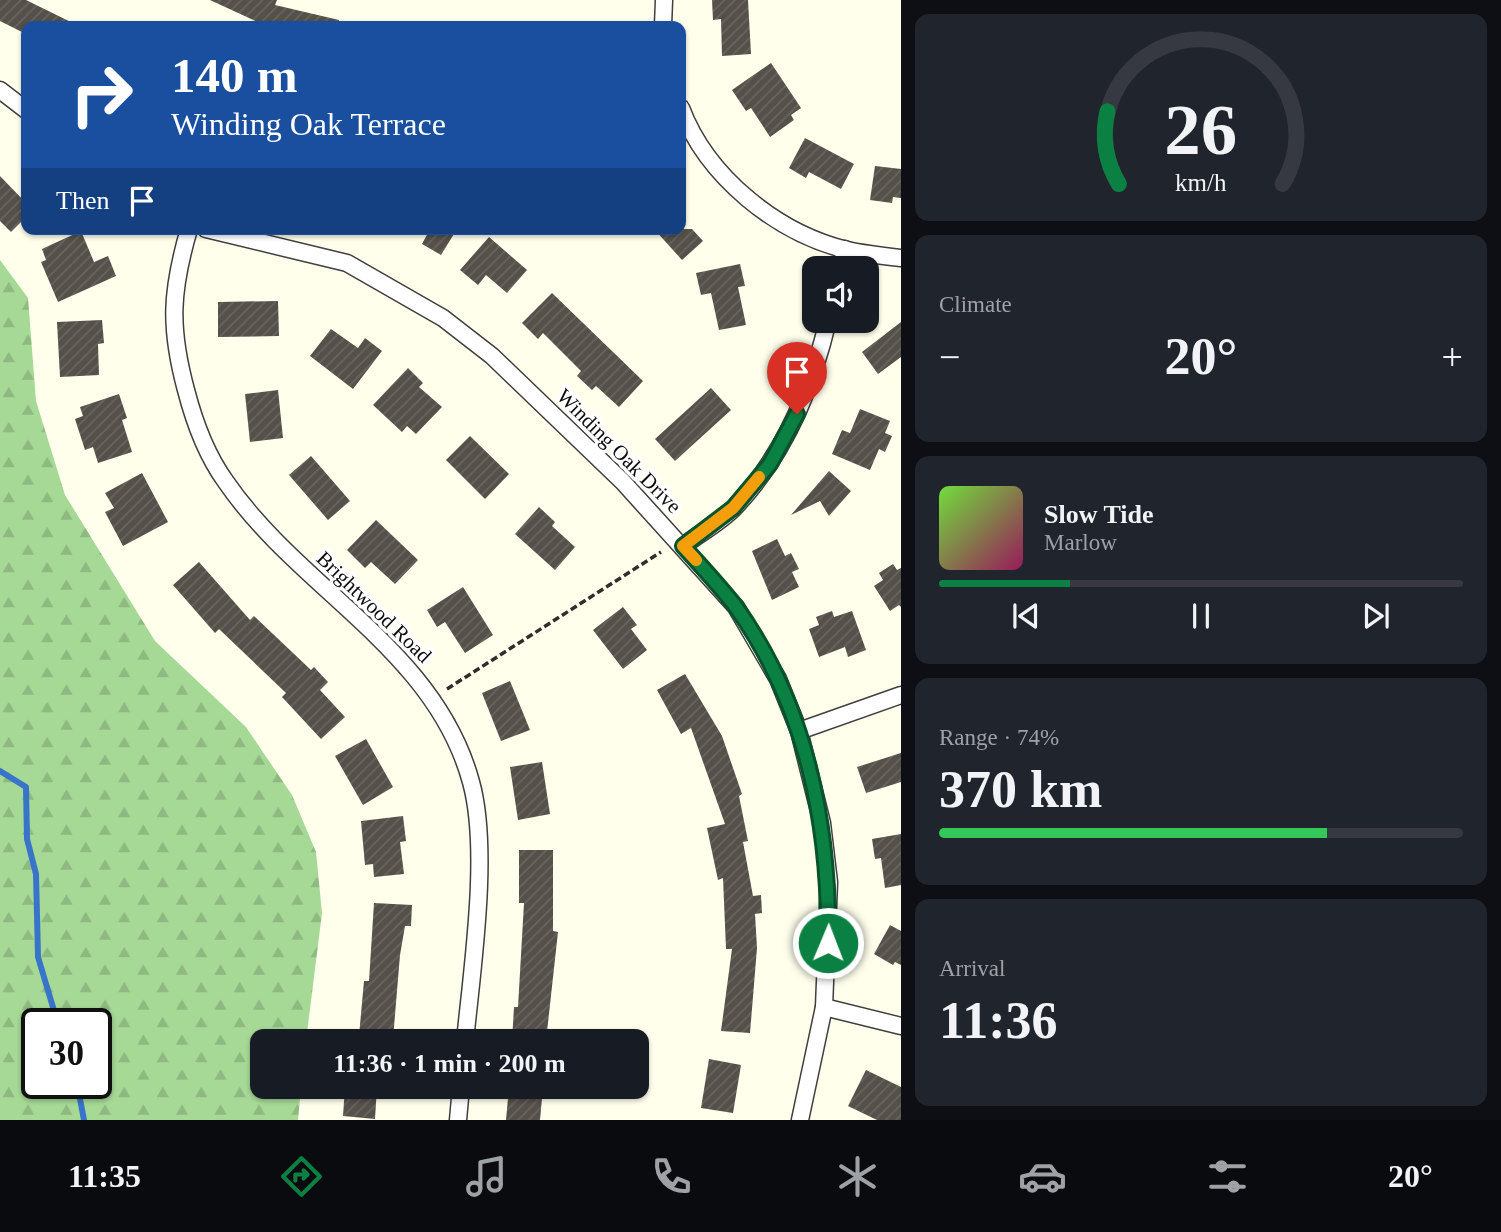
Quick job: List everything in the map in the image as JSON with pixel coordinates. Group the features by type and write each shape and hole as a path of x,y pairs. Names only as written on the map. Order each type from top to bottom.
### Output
{"street":[{"path":"663,21 664,0"},
{"path":"0,90 21,106"},
{"path":"686,117 704,151 732,184 763,210 801,232 845,249 901,258"},
{"name":"Brightwood Road","path":"187,235 176,275 172,320 178,364 193,419 224,481 262,528 407,665 433,698 453,735 472,783 478,836 476,924 466,1029"},
{"name":"Winding Oak Drive","path":"232,235 347,262 443,318 492,356 623,482 681,543 736,607 778,680 799,731 822,823 829,882 824,1007 800,1120"},
{"path":"844,256 845,249"},
{"path":"681,543 733,508 770,464 797,414 824,333"},
{"path":"799,731 901,695"},
{"path":"824,1007 901,1026"},
{"path":"458,1120 460,1099"}],"path":[{"path":"433,698 681,543"}],"green space":[{"path":"0,260 28,298 36,401 65,495 155,641 246,727 292,795 316,852 322,913 308,1029 250,1029 250,1099 300,1099 298,1120 0,1120"}],"building":[{"path":"0,0 26,0 69,21 21,21 21,32 0,21"},
{"path":"210,0 277,0 275,5 339,20 339,21 255,21"},
{"path":"712,0 748,0 751,54 722,56 721,19 713,20"},
{"path":"771,63 801,108 791,115 794,120 770,137 751,108 746,111 732,90"},
{"path":"805,138 854,164 841,189 809,172 806,178 789,168"},
{"path":"875,166 901,169 901,198 893,197 892,203 870,200"},
{"path":"0,176 21,198 21,222 11,232 0,221"},
{"path":"686,229 692,229 703,241 682,260 659,235 686,235"},
{"path":"72,235 83,235 94,262 108,256 116,276 58,302 41,262 46,260 42,249"},
{"path":"427,235 453,235 441,255 422,244"},
{"path":"489,237 527,270 507,293 486,275 478,285 460,270"},
{"path":"740,264 745,286 738,287 746,325 719,330 711,293 701,295 696,273"},
{"path":"552,293 643,381 619,407 596,386 592,390 577,376 581,371 543,333 538,339 522,323"},
{"path":"278,301 279,336 218,337 218,302"},
{"path":"102,320 104,343 98,344 99,375 60,377 57,322"},
{"path":"901,322 901,357 878,374 862,352"},
{"path":"331,329 358,348 365,338 382,351 353,389 310,356"},
{"path":"408,368 423,383 419,387 442,407 416,434 407,426 402,432 373,405"},
{"path":"711,388 731,410 675,461 655,439"},
{"path":"278,390 283,438 250,442 245,394"},
{"path":"119,394 127,418 122,420 132,452 98,463 93,447 85,450 75,419 83,416 80,407"},
{"path":"860,409 890,421 885,433 892,436 885,452 879,449 870,470 832,454 842,430 850,433"},
{"path":"470,436 509,474 485,499 446,460"},
{"path":"311,456 350,501 328,520 289,475"},
{"path":"829,471 851,491 829,516 820,501 791,515"},
{"path":"142,473 168,522 123,546 105,512 114,508 105,493"},
{"path":"539,507 555,522 552,526 575,547 555,570 515,534"},
{"path":"376,520 418,560 395,584 371,562 365,568 347,550"},
{"path":"777,539 785,556 791,553 799,569 792,572 799,587 772,600 752,551"},
{"path":"199,562 250,620 254,616 311,670 314,667 328,682 320,690 345,717 321,739 282,697 286,693 219,629 215,633 173,585"},
{"path":"893,564 897,570 901,568 901,607 899,605 890,611 874,586 883,580 879,573"},
{"path":"463,587 493,635 465,653 445,622 437,627 427,610"},
{"path":"623,607 637,625 631,629 647,650 623,669 593,630"},
{"path":"832,611 834,617 852,611 866,650 848,657 845,647 819,657 809,629 819,625 816,617"},
{"path":"685,674 722,736 742,794 739,796 748,841 743,842 753,896 761,895 762,913 755,914 757,948 750,1033 721,1031 732,949 726,949 723,878 718,880 707,828 725,824 691,728 681,734 657,690"},
{"path":"510,681 530,730 501,741 482,693"},
{"path":"366,739 393,787 363,805 335,756"},
{"path":"901,753 901,782 866,793 857,767"},
{"path":"542,762 550,814 518,820 510,767"},
{"path":"403,816 406,841 400,842 404,874 374,877 373,864 365,865 361,821"},
{"path":"901,834 901,885 885,888 881,858 875,859 872,839"},
{"path":"519,850 553,850 553,931 558,932 547,1029 513,1029 514,1007 518,1007 524,903 519,903"},
{"path":"374,903 412,905 411,926 405,926 400,955 394,1029 360,1029 364,981 369,981"},
{"path":"890,925 901,931 901,965 895,962 893,965 874,954"},
{"path":"709,1059 741,1065 733,1113 701,1108"},
{"path":"866,1070 901,1087 901,1120 877,1120 848,1106"},
{"path":"344,1099 376,1099 375,1119 343,1116"},
{"path":"508,1099 542,1099 540,1120 506,1120"}],"waterway":[{"path":"0,771 26,787 27,839 36,874 38,957 53,1008"},
{"path":"80,1099 84,1120"}],"slow traffic":[{"path":"696,560 683,546 733,508 759,477"}],"route":[{"path":"797,414 770,464 733,508 683,546 736,607 778,680 799,731 822,823 829,882 828,943"}]}
